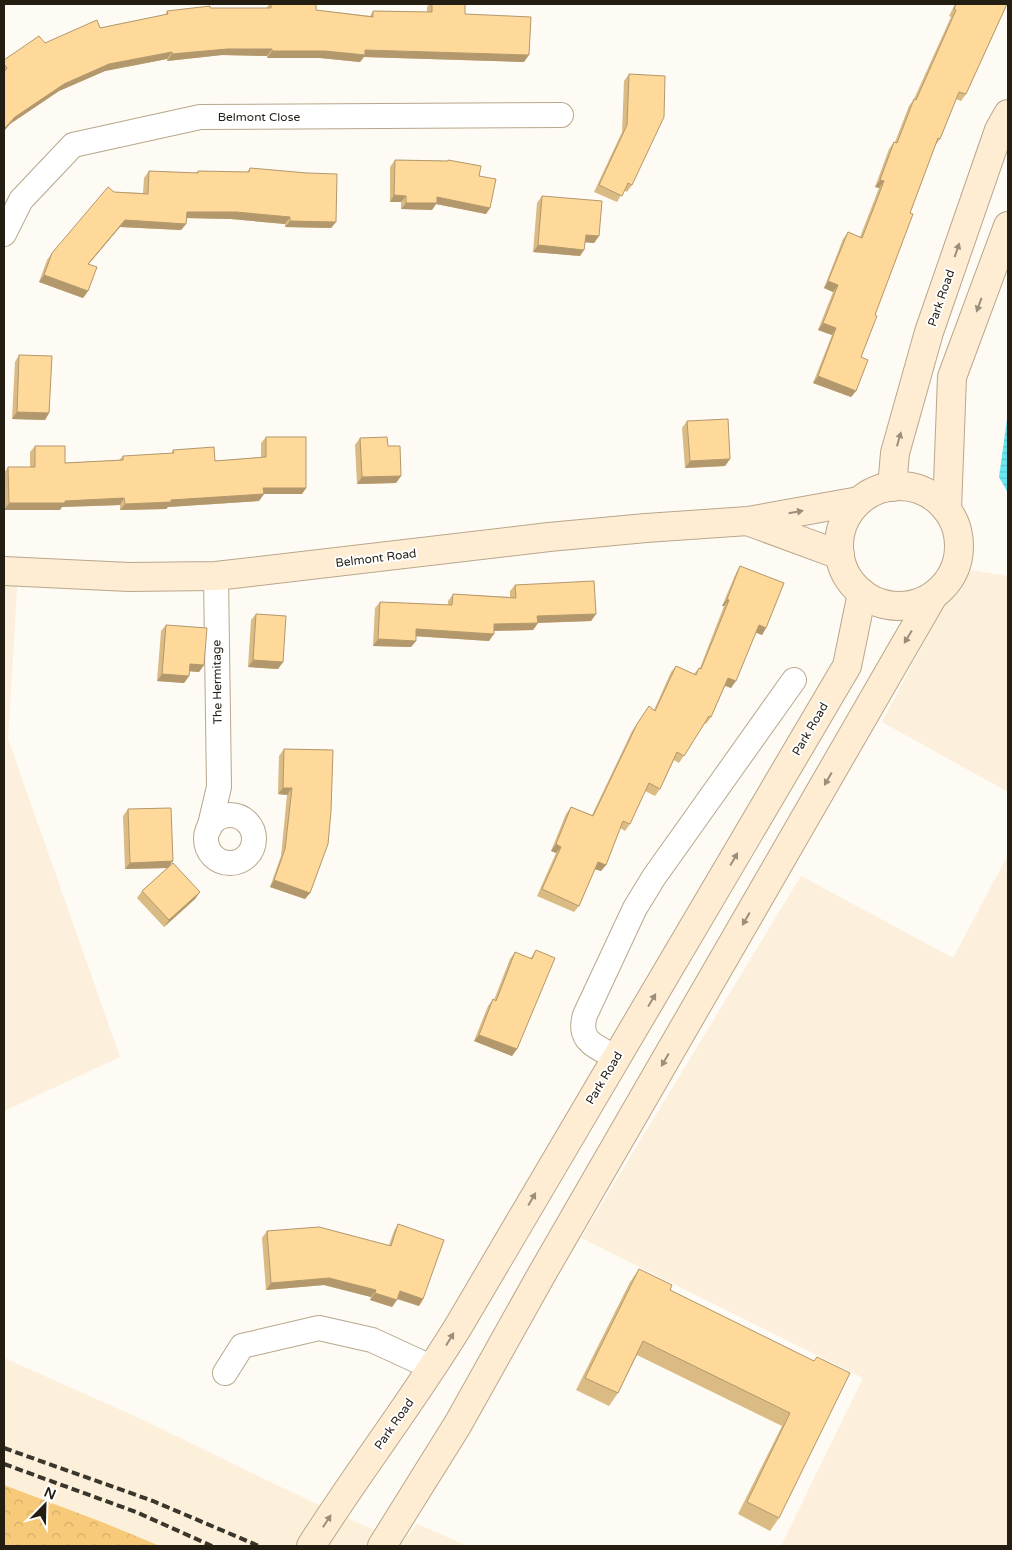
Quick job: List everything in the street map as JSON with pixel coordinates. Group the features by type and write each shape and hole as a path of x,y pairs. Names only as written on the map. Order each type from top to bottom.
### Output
{"main road":[{"name":"Park Road","path":"892,487 895,453 929,332 999,130 1008,114"},
{"path":"947,510 952,377 1008,226"},
{"path":"382,1546 458,1424 553,1254 933,596 949,580 956,567 959,556 958,533 947,510 931,496 918,490 901,486 876,491 860,501 849,513 842,527 839,547 845,572 854,586 878,602 895,606 912,605 933,596"},
{"name":"Belmont Road","path":"4,571 129,577 216,576 549,537 748,521 860,501"},
{"path":"748,521 840,555"},
{"name":"Park Road","path":"311,1546 344,1495 433,1368 847,666 862,593"}],"street":[{"name":"Belmont Close","path":"4,234 22,200 73,145 200,117 561,115"},
{"name":"The Hermitage","path":"209,829 219,787 216,576"},
{"path":"616,1058 590,1042 583,1034 582,1026 589,1006 636,908 654,877 794,680"},
{"path":"219,787 247,823 253,836 253,847 246,856 233,863 219,860 210,852 207,844 209,829 219,818 228,816 241,818 247,823"},
{"path":"225,1373 242,1346 320,1328 372,1340 433,1368"}],"shaded area":[{"path":"963,569 1008,576 1008,792 882,722"},
{"path":"4,571 18,573 8,739 120,1057 4,1111"},
{"path":"1008,855 1008,1546 781,1546 863,1378 581,1238 801,876 953,958"},
{"path":"4,1358 141,1419 402,1543 417,1524 468,1546 160,1546 4,1485"}],"green space":[{"path":"4,1485 102,1522 160,1546 4,1546"}],"water":[{"path":"1008,412 1008,493 999,477"}],"building":[{"path":"271,4 316,4 316,10 373,17 373,11 432,12 432,4 465,4 465,14 531,17 529,55 365,50 365,55 325,51 272,51 272,49 227,49 172,54 172,52 109,64 64,84 15,117 4,129 4,72 7,68 4,60 39,36 45,43 97,20 100,28 168,14 167,11 210,6 210,8 271,8"},
{"path":"956,4 1007,4 966,94 959,92 940,139 938,138 910,213 913,214 861,357 868,360 856,391 818,376 836,328 823,323 838,285 828,281 848,232 862,238 884,181 880,180 894,142 897,143 914,99 916,100 956,10 954,9"},
{"path":"629,74 665,76 664,117 632,185 628,183 622,196 599,185 627,125"},
{"path":"395,160 448,160 481,166 479,176 496,179 490,208 437,197 437,203 406,203 406,196 394,195"},
{"path":"250,168 337,174 336,222 290,221 290,217 236,212 187,212 186,224 125,220 88,264 97,267 88,291 44,275 52,253 108,187 114,192 148,194 149,171 198,173 198,171 249,172"},
{"path":"542,196 602,201 599,236 586,235 584,250 538,245"},
{"path":"19,355 52,356 49,413 17,412"},
{"path":"728,419 730,459 690,461 687,421"},
{"path":"266,437 306,437 306,488 263,488 264,494 171,500 171,502 125,504 124,498 65,501 65,503 9,503 8,467 35,467 35,446 65,446 65,463 123,460 123,456 174,453 173,450 214,447 215,461 266,457"},
{"path":"387,437 388,446 400,446 401,476 362,477 360,438"},
{"path":"740,566 784,583 766,628 759,625 736,681 728,678 711,717 709,716 684,756 677,752 660,789 649,783 630,824 623,821 606,865 598,862 579,906 542,889 561,847 556,844 571,807 593,816 637,724 649,706 655,711 676,666 696,675 699,668 701,669 729,600 727,599"},
{"path":"594,581 596,614 537,616 538,623 494,624 494,634 416,629 416,641 378,639 380,602 452,605 453,594 516,598 515,585"},
{"path":"256,614 286,616 283,662 253,660"},
{"path":"166,625 207,628 204,665 190,664 189,676 162,674"},
{"path":"284,749 333,750 328,844 310,893 274,880 285,849 292,788 283,788"},
{"path":"171,808 173,861 130,863 128,809"},
{"path":"173,863 200,892 169,920 142,891"},
{"path":"536,950 555,958 517,1049 479,1035 493,999 496,1001 515,952 532,959"},
{"path":"398,1224 444,1240 423,1299 400,1291 397,1300 375,1293 376,1290 329,1278 271,1283 267,1231 319,1227 391,1246"},
{"path":"639,1269 672,1285 670,1290 814,1361 817,1357 850,1373 779,1518 747,1502 790,1413 643,1341 618,1393 585,1378"}],"railway":[{"path":"4,1448 153,1501 259,1546"},
{"path":"4,1464 136,1512 212,1546"}]}
